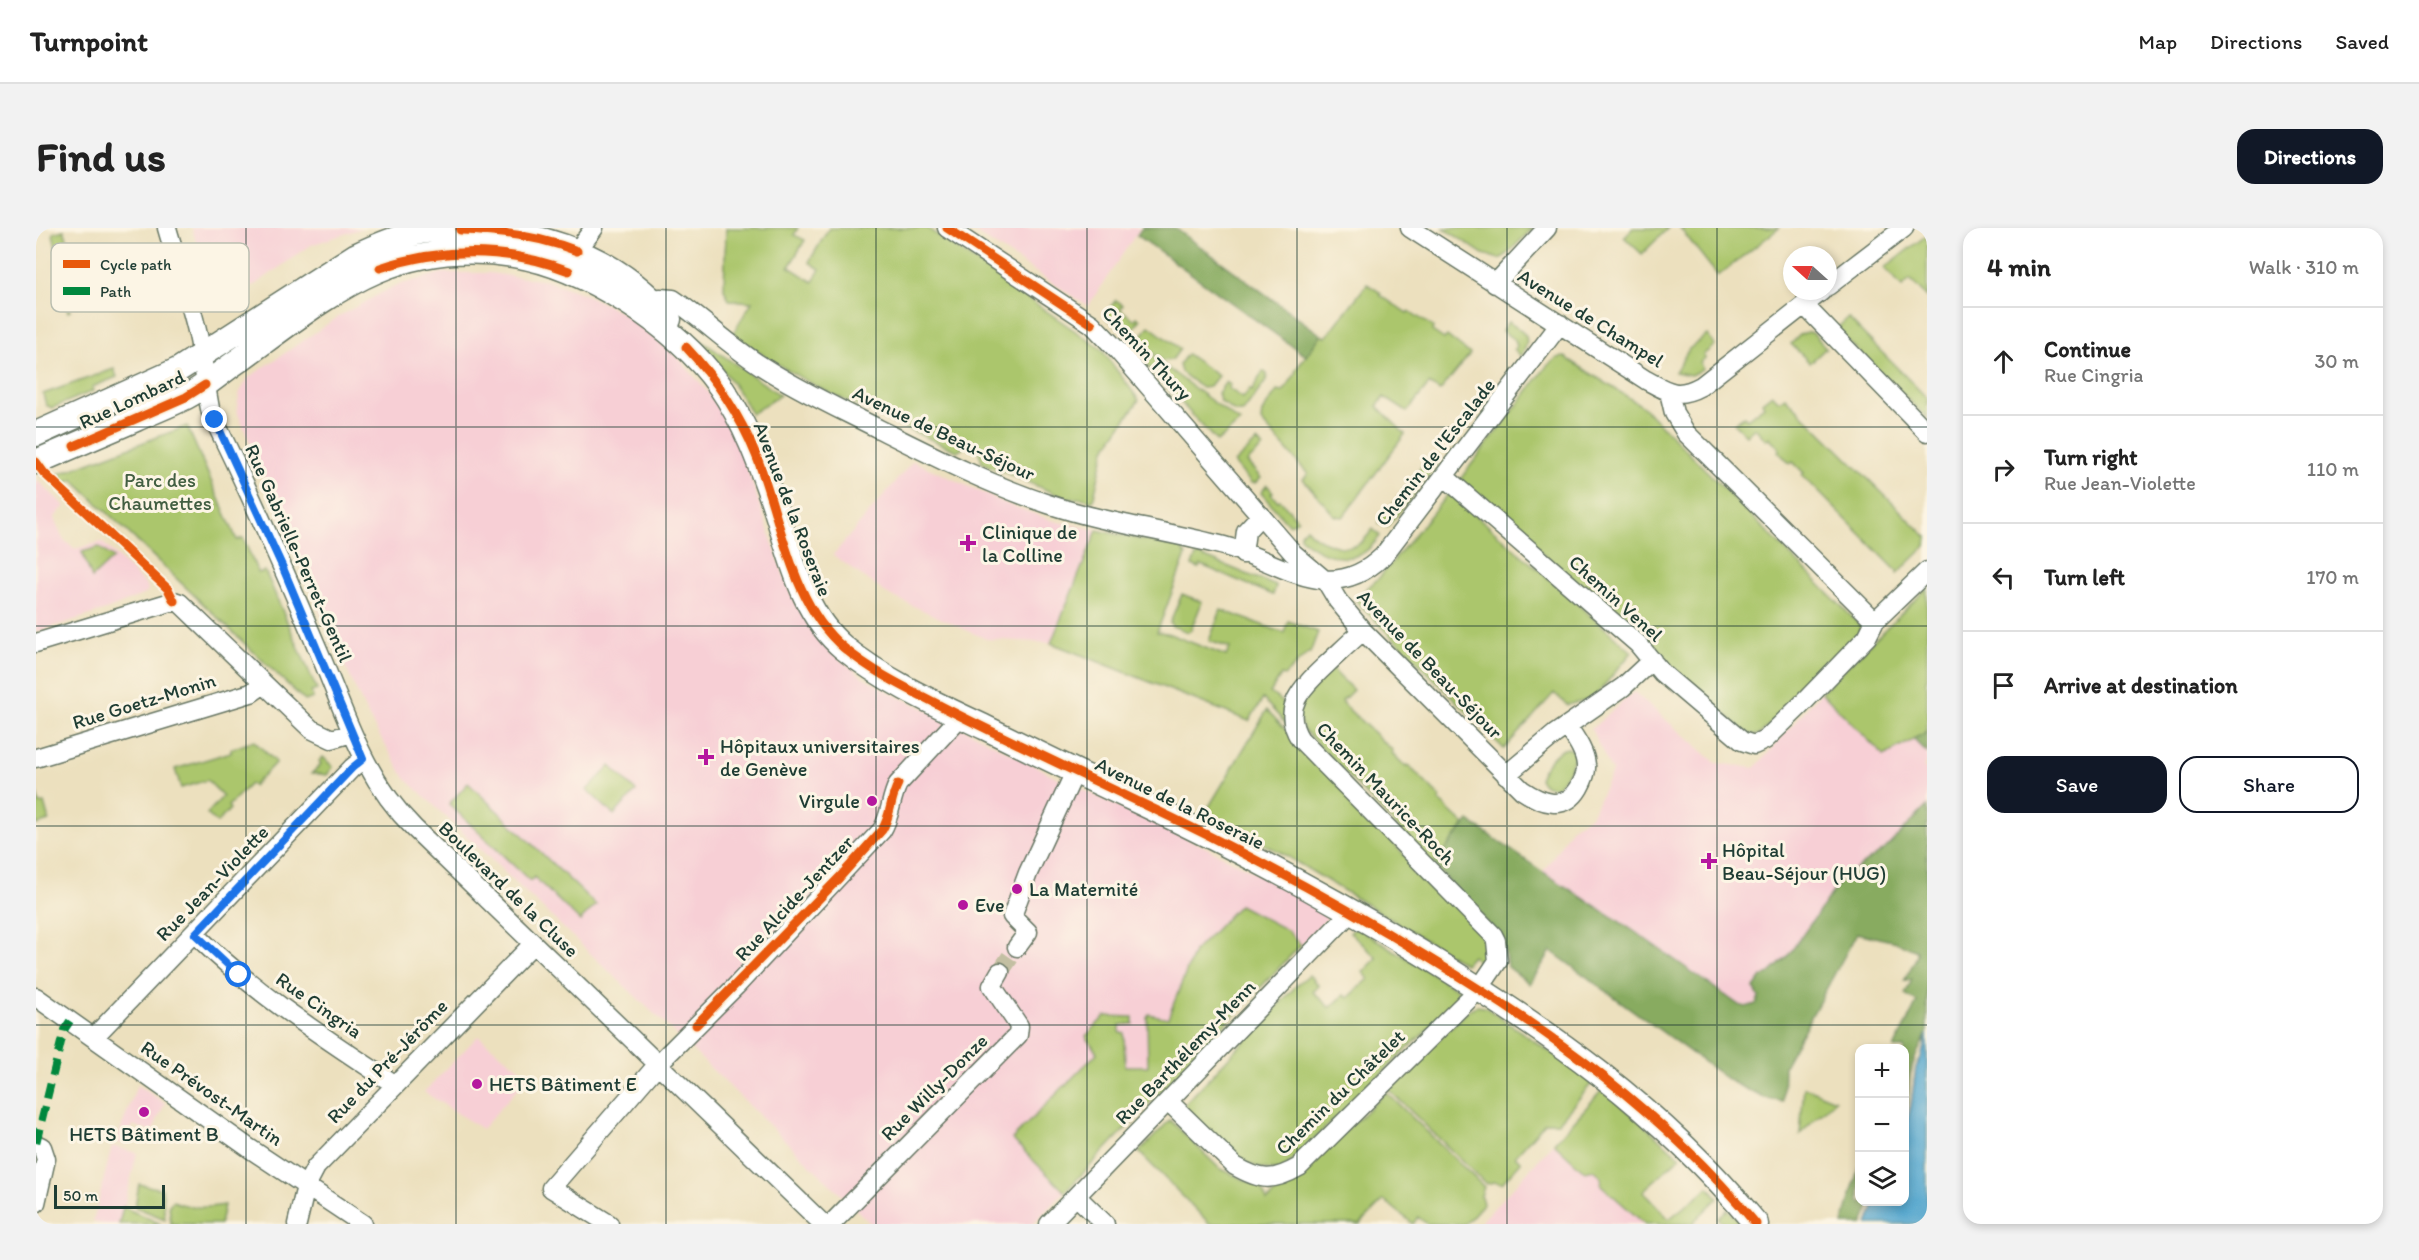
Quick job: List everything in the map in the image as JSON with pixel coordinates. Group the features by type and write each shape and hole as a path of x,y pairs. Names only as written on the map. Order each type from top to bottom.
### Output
{"main road":[{"name":"Rue Lombard","path":"36,434 148,384 203,355 341,264 370,249 403,237 438,231 497,231 528,236 573,261 597,284 630,303"},
{"name":"Rue Lombard","path":"36,461 186,397 346,285 380,268 405,260 449,253 489,252 573,261 618,274 653,302"},
{"path":"630,303 653,302"},
{"name":"Avenue de la Roseraie","path":"653,302 668,317 686,347 720,387 744,427 762,471 801,587 818,619 841,645 866,664 961,716 1185,824 1352,911 1479,989 1572,1050 1648,1111 1725,1188 1756,1224"},
{"name":"Avenue de la Roseraie","path":"630,303 686,347"}],"street":[{"name":"Rue Gabrielle-Perret-Gentil","path":"167,228 171,243"},
{"path":"573,261 594,228"},
{"name":"Chemin Thury","path":"947,228 1092,324 1277,534"},
{"name":"Avenue de Champel","path":"1410,228 1495,284 1669,392 1674,413 1686,433 1875,621"},
{"path":"1495,284 1547,228"},
{"path":"1837,279 1904,228"},
{"name":"Avenue de Beau-Séjour","path":"653,302 660,298 673,299 747,357 782,379 927,453 1019,494 1065,509 1197,539 1297,575 1326,581"},
{"path":"1669,392 1690,392 1701,386 1810,300"},
{"path":"1804,305 1927,432"},
{"name":"Rue Gabrielle-Perret-Gentil","path":"191,312 203,355 205,385 211,413 283,568 352,733"},
{"name":"Chemin de l'Escalade","path":"1326,581 1357,575 1377,562 1445,477 1560,324"},
{"name":"Chemin Venel","path":"1445,477 1638,644 1662,673 1748,744 1760,744 1867,637 1875,621"},
{"path":"1262,515 1246,531 1249,556 1270,548 1277,534"},
{"name":"Avenue de Beau-Séjour","path":"1277,534 1293,553 1326,581 1338,601 1363,631 1506,775 1522,790 1542,801 1559,804 1568,800 1576,794 1586,774 1584,753 1568,726"},
{"path":"1875,621 1927,571"},
{"path":"36,643 174,601 180,603 311,729 321,736 332,739 352,733"},
{"name":"Chemin Maurice-Roch","path":"1363,631 1300,692 1293,709 1295,731 1300,739 1493,935 1497,941 1498,961 1479,989"},
{"path":"1506,775 1526,756 1623,687 1652,660"},
{"name":"Rue Goetz-Monin","path":"36,758 251,693 264,684"},
{"name":"Rue Alcide-Jentzer","path":"609,1224 551,1188 658,1064 839,878 882,830 887,822 892,797 898,784 961,716"},
{"name":"Boulevard de la Cluse","path":"352,733 376,782 404,818 823,1224"},
{"name":"Rue Jean-Violette","path":"94,1037 363,759"},
{"path":"1017,947 1028,932 1012,916 1028,873 1076,772"},
{"name":"Rue Barthélemy-Menn","path":"1050,1224 1352,911"},
{"name":"Rue Cingria","path":"195,934 239,975 280,1007 394,1084"},
{"name":"Rue du Pré-Jérôme","path":"297,1224 306,1186 316,1167 394,1084 533,944"},
{"name":"Rue Willy-Donze","path":"831,1224 1018,1035 1019,1026 996,979"},
{"name":"Chemin du Châtelet","path":"1168,1101 1235,1166 1248,1174 1263,1178 1285,1175 1299,1167 1479,989"},
{"name":"Rue Prévost-Martin","path":"36,997 363,1224"},
{"path":"36,1144 42,1147 46,1159 36,1203"},
{"path":"1076,1196 1105,1224"}],"shaded area":[{"path":"192,228 363,228 311,245 249,289 249,243 196,243"},
{"path":"968,228 1140,228 1088,306"},
{"name":"Hôpitaux universitaires de Genève","path":"442,273 490,273 547,281 582,293 617,310 668,346 708,392 729,425 741,450 783,574 796,603 841,660 863,677 1060,779 1203,846 1333,912 1033,1224 871,1224 687,1045 405,778 369,718 321,614 238,414 237,406 240,392 248,378 341,315 394,286"},
{"name":"Clinique de la Colline","path":"913,461 1007,504 1054,521 1097,530 1051,643 986,639 887,594 833,555"},
{"path":"36,479 65,506 54,518 63,539 74,549 102,542 148,587 147,593 106,610 36,632"},
{"name":"Hôpital Beau-Séjour (HUG)","path":"1634,692 1716,763 1755,768 1821,692 1883,755 1913,739 1927,753 1927,762 1923,766 1927,770 1927,806 1885,849 1842,879 1787,957 1769,974 1762,977 1754,988 1759,997 1752,1006 1739,1005 1631,929 1543,872 1573,826 1591,816 1612,772 1591,729"},
{"name":"HETS Bâtiment E","path":"478,1036 529,1076 482,1129 424,1092"},
{"name":"HETS Bâtiment B","path":"137,1085 165,1103 152,1132 133,1125 126,1145 116,1142"},
{"path":"1554,1143 1585,1172 1594,1170 1600,1174 1601,1185 1645,1224 1479,1224"},
{"path":"112,1146 137,1153 120,1224 102,1224 93,1222"}],"green space":[{"path":"726,228 798,228 794,235 805,240 789,267 813,282 820,269 809,262 829,228 927,228 1101,349 1139,400 1105,449 1093,501 1082,498 1068,499 982,463 978,446 966,441 962,449 957,451 812,384 757,351 733,333 752,302 729,300 724,289"},
{"path":"1142,228 1175,228 1321,335 1306,356 1137,235"},
{"path":"1444,228 1533,228 1505,256 1499,259 1483,254"},
{"path":"1633,228 1668,228 1642,254 1624,237"},
{"path":"1680,228 1779,228 1718,276"},
{"path":"64,230 69,243 55,243 53,233"},
{"path":"1927,235 1927,297 1910,280 1902,287 1884,268"},
{"path":"1367,284 1407,313 1409,311 1433,327 1432,331 1444,339 1447,336 1470,354 1440,391 1429,384 1407,412 1384,397 1377,406 1405,434 1343,517 1335,516 1303,479 1308,474 1261,421 1262,412 1277,391 1283,392 1321,335 1326,337"},
{"path":"1116,300 1123,305 1120,309 1135,320 1137,317 1140,320 1131,332 1124,331 1107,318 1107,311"},
{"path":"1848,318 1927,398 1927,418 1836,329"},
{"path":"1508,322 1523,332 1527,339 1521,356 1514,350 1517,347 1515,340 1502,331"},
{"path":"1149,326 1180,349 1172,360 1163,361 1142,345 1140,338"},
{"path":"1808,332 1814,334 1826,348 1810,363 1791,344 1801,334"},
{"path":"1707,335 1715,345 1703,355 1705,358 1700,362 1702,369 1691,375 1675,372 1689,349"},
{"path":"696,337 780,395 751,414 732,383 695,339"},
{"path":"1135,344 1240,422 1217,442 1132,349"},
{"path":"1187,354 1218,376 1209,387 1202,388 1181,372 1179,365"},
{"path":"1565,357 1642,406 1860,625 1860,635 1759,735 1748,734 1463,484 1461,478 1547,366 1557,358"},
{"path":"114,369 117,377 92,387 93,391 52,408 46,405 43,394"},
{"path":"1263,371 1267,374 1266,381 1243,412 1235,412 1220,401 1218,393 1226,382 1230,385 1228,388 1243,398 1250,389 1252,391"},
{"path":"175,382 177,386 129,411 75,434 73,430 127,406"},
{"path":"1772,394 1779,401 1785,397 1927,537 1926,546 1897,574 1897,571 1802,475 1804,473 1793,462 1790,464 1769,437 1766,440 1755,428 1746,435 1734,423 1744,416 1747,419 1764,406 1762,402"},
{"name":"Parc des Chaumettes","path":"187,426 237,540 243,538 258,573 265,571 317,690 311,692 313,698 305,701 73,480 63,484 59,474"},
{"path":"1257,441 1263,447 1247,462 1261,478 1251,483 1234,463"},
{"path":"1430,456 1438,464 1422,484 1412,479"},
{"path":"1267,485 1273,492 1271,494 1278,501 1280,500 1298,520 1289,525 1261,493"},
{"path":"1408,485 1415,490 1415,493 1387,527 1378,523"},
{"path":"1447,495 1453,495 1632,652 1593,699 1567,705 1554,693 1504,749 1357,602 1357,597 1380,577"},
{"path":"1306,528 1323,541 1345,547 1359,544 1373,529 1380,536 1362,554 1343,557 1319,551 1305,542 1300,537 1300,533"},
{"path":"1097,530 1181,548 1186,555 1157,632 1167,633 1226,656 1230,648 1209,641 1221,610 1284,633 1288,621 1318,632 1310,653 1284,676 1281,675 1270,693 1287,705 1287,725 1263,699 1249,721 1051,643"},
{"path":"99,547 113,558 92,578 82,552"},
{"path":"1200,555 1276,586 1273,595 1201,565 1199,568 1192,565 1196,556"},
{"path":"1927,588 1927,732 1884,756 1821,692"},
{"path":"1182,594 1202,602 1191,630 1188,632 1172,626 1170,622"},
{"path":"1331,668 1353,690 1342,701 1344,705 1393,751 1392,753 1406,767 1408,765 1441,798 1439,801 1465,825 1433,864 1303,729 1298,717 1300,704"},
{"path":"1267,710 1414,865 1411,870 1433,892 1437,888 1487,938 1488,952 1481,963 1472,956 1465,964 1280,852 1204,815"},
{"path":"1927,732 1927,753 1913,739"},
{"path":"254,741 276,762 253,786 250,784 228,806 230,809 217,823 207,814 223,796 207,780 181,788 175,769 231,752 231,749"},
{"path":"1568,748 1574,751 1574,756 1566,775 1557,787 1545,785 1539,779 1546,765 1554,755"},
{"path":"323,757 333,767 327,775 312,773 321,764 319,761"},
{"path":"610,766 636,791 614,815 587,790"},
{"path":"468,783 596,905 580,921 534,877 530,881 449,804"},
{"path":"36,793 40,804 44,803 49,821 36,825"},
{"path":"1927,806 1927,1034 1911,1069 1909,1080 1909,1044 1896,1044 1917,1002 1905,995 1912,979 1904,981 1917,956 1917,951 1896,942 1857,933 1784,1066 1783,1102 1762,1097 1730,1081 1551,951 1530,984 1507,966 1503,940 1433,864 1469,821 1631,929 1739,1005 1746,1007 1756,1004 1759,997 1754,988 1762,977 1769,974 1787,957 1842,879 1885,849"},
{"path":"1239,905 1287,930 1301,945 1065,1192 1012,1139 1097,1053 1086,1036 1105,1016 1133,1017 1133,1024 1120,1025 1120,1033 1124,1033 1125,1066 1148,1066 1147,1017 1149,1014 1168,1018 1194,952"},
{"path":"1354,929 1361,930 1457,989 1459,996 1457,1001 1282,1170 1254,1166 1217,1143 1186,1113 1185,1104 1309,975 1319,986 1313,992 1330,1008 1344,995 1348,998 1369,979 1363,972 1377,958 1350,932"},
{"path":"1476,1006 1485,1007 1593,1082 1559,1122 1545,1122 1515,1156 1521,1162 1502,1183 1486,1184 1388,1089 1470,1009"},
{"path":"1804,1087 1835,1100 1800,1134"},
{"path":"1603,1089 1680,1157 1643,1191 1669,1219 1709,1187 1718,1198 1691,1224 1645,1224 1601,1185 1598,1173 1594,1170 1585,1172 1554,1143"},
{"path":"1386,1092 1484,1187 1481,1196 1483,1204 1465,1224 1427,1224 1418,1217 1413,1224 1384,1200 1360,1224 1210,1224 1139,1152 1170,1120 1219,1168 1261,1187 1267,1201 1279,1189 1290,1184"},
{"path":"1855,1180 1855,1206 1870,1206 1863,1224 1843,1224"},
{"path":"139,1184 162,1189 165,1219 135,1207"},
{"path":"173,1201 198,1207 224,1205 220,1224 171,1224 169,1205"},
{"path":"123,1207 161,1224 119,1224"},
{"path":"1728,1209 1742,1224 1724,1224 1718,1218"}],"water":[{"path":"1927,1034 1927,1224 1868,1224 1875,1206 1909,1206 1909,1113 1916,1067 1921,1058"}],"tunnel":[{"path":"1000,972 1017,947"}],"marked path":[{"path":"36,1143 64,1030 70,1021"}],"cycle path":[{"path":"947,228 1092,324"},
{"path":"460,230 520,235 577,251"},
{"path":"380,268 428,256 475,253 522,257 569,271"},
{"path":"686,347 717,384 742,425 765,479 799,584 811,608 844,648 880,673 943,707 1285,875 1475,986 1562,1045 1644,1110 1683,1145 1756,1224"},
{"path":"74,446 186,397 205,385"},
{"path":"36,462 44,473 168,589 174,601"},
{"path":"696,1025 839,878 882,830 898,784"}],"place":[{"name":"Clinique de la Colline","path":"968,543"},
{"name":"Hôpitaux universitaires de Genève","path":"706,757"},
{"name":"Virgule","path":"872,801"},
{"name":"Hôpital Beau-Séjour (HUG)","path":"1709,861"},
{"name":"La Maternité","path":"1017,889"},
{"name":"Eve","path":"963,905"},
{"name":"HETS Bâtiment E","path":"477,1084"},
{"name":"HETS Bâtiment B","path":"144,1112"}],"route":[{"path":"215,420 283,568 363,759 195,934 239,975"}]}
